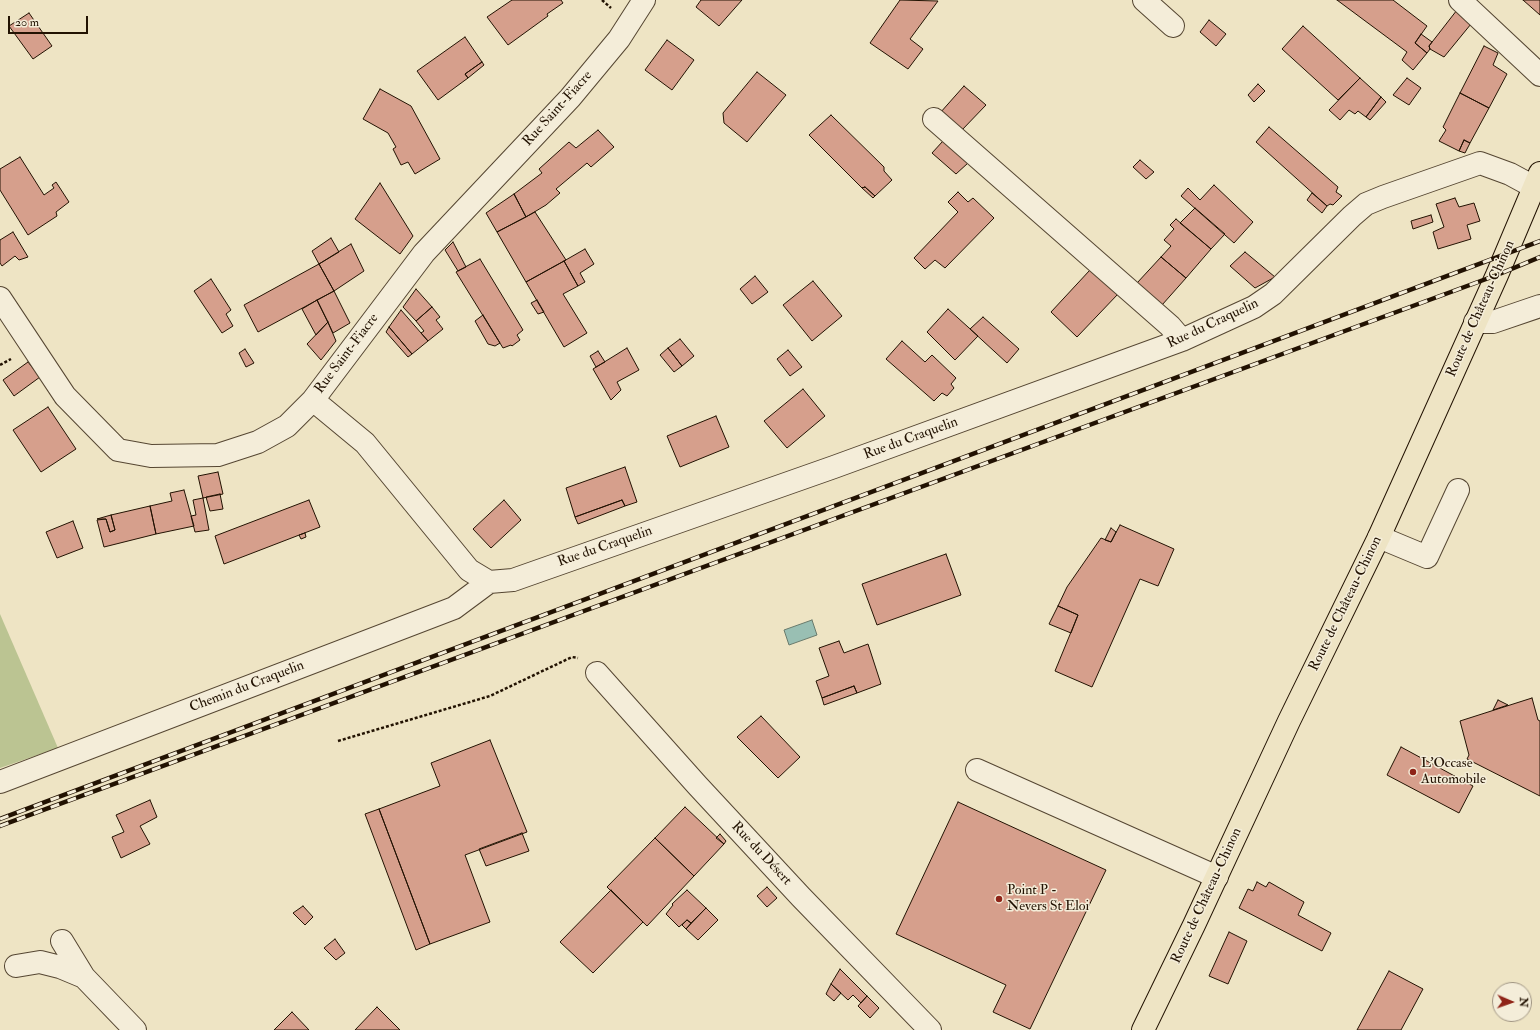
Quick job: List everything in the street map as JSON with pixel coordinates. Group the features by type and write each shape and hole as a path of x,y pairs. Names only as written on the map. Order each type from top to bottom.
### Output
{"main road":[{"name":"Route de Château-Chinon","path":"1143,1030 1378,537 1497,275 1537,180"}],"street":[{"name":"Rue Saint-Fiacre","path":"0,298 65,396 118,450 151,456 218,455 258,442 287,426 313,400 424,253 570,98 619,39 644,0"},
{"path":"1144,0 1173,26"},
{"path":"1460,0 1540,75"},
{"path":"934,120 1170,326 1182,340"},
{"name":"Rue du Craquelin","path":"490,582 513,580 834,467 1182,340 1254,307 1273,294 1366,204 1480,163 1510,174 1537,180"},
{"path":"1475,322 1493,322 1540,306"},
{"path":"313,400 365,444 470,570 490,582"},
{"path":"1378,537 1427,558 1458,490"},
{"name":"Chemin du Craquelin","path":"0,782 454,608 490,582"},
{"name":"Rue du Désert","path":"597,673 697,785 930,1030"},
{"path":"977,770 1217,877"},
{"path":"62,941 84,977 135,1030"},
{"path":"16,966 40,962 60,967 84,977"}],"path":[{"path":"338,741 490,696 572,657 583,658 597,673"}],"green space":[{"path":"0,614 58,748 0,768"}],"water":[{"path":"812,620 817,635 789,645 784,630"}],"building":[{"path":"512,0 561,0 563,3 547,14 548,16 508,45 487,17"},
{"path":"701,0 742,0 719,26 696,7"},
{"path":"900,0 938,1 910,39 923,49 908,69 870,43"},
{"path":"1337,0 1393,0 1427,26 1415,43 1427,53 1413,70 1402,60 1407,52"},
{"path":"1523,0 1540,0 1540,15"},
{"path":"1457,10 1471,24 1444,57 1430,49 1429,46"},
{"path":"29,13 52,46 33,59 9,26"},
{"path":"1209,20 1226,34 1216,46 1200,32"},
{"path":"1303,26 1360,78 1338,100 1282,49"},
{"path":"1421,34 1432,42 1427,53 1415,43"},
{"path":"465,37 482,62 465,74 468,78 438,100 417,71"},
{"path":"667,40 694,60 672,90 645,70"},
{"path":"1484,46 1498,53 1493,65 1507,74 1489,108 1460,93"},
{"path":"482,62 484,65 468,78 465,74"},
{"path":"757,72 786,95 747,142 724,123 723,113"},
{"path":"1360,78 1381,97 1366,117 1358,111 1355,114 1349,110 1340,120 1329,110"},
{"path":"1407,78 1421,88 1409,105 1393,95"},
{"path":"1258,84 1265,91 1254,102 1248,95"},
{"path":"964,86 986,105 961,131 940,113"},
{"path":"380,89 411,106 440,159 415,174 408,162 401,165 393,149 396,147 388,133 363,119"},
{"path":"1460,93 1489,108 1470,143 1464,140 1459,151 1439,141 1446,130 1443,127"},
{"path":"1381,97 1386,102 1370,120 1366,117"},
{"path":"831,115 884,167 884,171 892,180 875,196 865,187 862,188 809,135"},
{"path":"1269,127 1338,187 1336,192 1342,196 1333,205 1330,204 1327,206 1256,142"},
{"path":"598,130 614,147 591,167 587,163 556,189 560,193 546,205 526,217 514,194 542,173 539,169 569,142 576,148"},
{"path":"1464,140 1470,143 1465,153 1459,151"},
{"path":"943,141 968,163 956,174 932,153"},
{"path":"20,157 44,195 54,188 52,185 56,182 69,202 56,212 57,216 28,235 0,190 0,169"},
{"path":"1140,160 1154,172 1146,179 1133,167"},
{"path":"380,183 413,236 400,254 355,219"},
{"path":"1214,185 1253,222 1234,243 1181,196 1188,188 1200,200"},
{"path":"865,187 875,196 873,198 862,188"},
{"path":"958,192 968,202 973,198 994,218 945,268 935,260 925,269 914,258 958,212 948,202"},
{"path":"1312,193 1327,206 1322,213 1307,200"},
{"path":"514,194 526,217 497,232 486,213"},
{"path":"1455,198 1459,207 1474,203 1480,221 1467,225 1471,239 1438,249 1433,232 1444,227 1436,204"},
{"path":"1195,208 1225,234 1211,249 1180,223"},
{"path":"535,212 566,260 526,282 497,232"},
{"path":"1431,215 1433,222 1413,229 1411,221"},
{"path":"1176,219 1211,249 1186,278 1161,257 1171,246 1164,240 1174,229 1170,225"},
{"path":"13,232 28,257 19,260 15,256 2,266 0,263 0,240"},
{"path":"331,238 339,252 319,264 312,251"},
{"path":"453,242 466,267 458,271 445,250"},
{"path":"351,244 364,271 334,291 319,264"},
{"path":"585,249 594,264 580,273 585,282 578,286 564,261"},
{"path":"1245,252 1275,277 1255,288 1230,266"},
{"path":"1161,257 1186,278 1162,305 1137,283"},
{"path":"480,259 523,330 517,335 520,340 512,346 503,348 456,272"},
{"path":"564,261 578,286 563,294 587,333 564,347 526,282"},
{"path":"319,264 334,291 258,332 244,305"},
{"path":"1090,270 1118,294 1077,337 1051,312"},
{"path":"755,276 768,292 752,304 740,289"},
{"path":"211,279 231,310 226,314 233,326 222,333 194,291"},
{"path":"813,281 842,316 812,341 783,305"},
{"path":"416,289 432,307 416,321 403,307"},
{"path":"334,291 350,323 333,333 317,300"},
{"path":"317,300 328,322 316,335 302,309"},
{"path":"537,300 544,312 538,314 531,303"},
{"path":"432,307 440,317 436,320 443,329 428,341 421,333 424,331 416,321"},
{"path":"948,309 978,336 955,360 927,332"},
{"path":"401,310 428,341 412,354 389,327"},
{"path":"483,315 500,343 495,346 488,344 475,321"},
{"path":"983,317 1019,349 1007,363 970,329"},
{"path":"328,322 336,341 321,360 307,344"},
{"path":"389,327 412,354 408,357 386,332"},
{"path":"680,339 694,356 682,366 668,348"},
{"path":"902,341 925,362 932,355 956,378 951,384 954,388 947,396 942,393 934,401 886,359"},
{"path":"627,348 639,370 617,382 621,390 611,400 593,369"},
{"path":"668,348 682,366 674,372 660,355"},
{"path":"245,349 254,363 246,367 239,353"},
{"path":"788,350 802,367 790,376 777,359"},
{"path":"598,351 605,362 596,367 590,356"},
{"path":"28,362 40,377 14,396 3,380"},
{"path":"803,389 825,416 787,448 764,421"},
{"path":"48,407 76,449 41,472 13,430"},
{"path":"716,416 729,447 680,467 667,436"},
{"path":"625,467 637,502 625,506 622,500 575,517 566,488"},
{"path":"218,472 223,494 203,498 198,476"},
{"path":"184,490 194,526 156,534 150,506 172,501 170,493"},
{"path":"220,494 223,509 210,511 206,497"},
{"path":"203,498 209,530 195,532 191,516 196,515 193,500"},
{"path":"309,500 320,527 224,564 215,536"},
{"path":"504,500 521,520 491,548 473,529"},
{"path":"622,500 625,506 578,524 575,517"},
{"path":"150,506 156,534 104,547 97,520 106,519 110,532 115,530 111,515"},
{"path":"111,515 115,530 110,532 106,519 97,519"},
{"path":"73,521 83,548 57,558 46,532"},
{"path":"1120,525 1174,549 1158,586 1140,579 1092,687 1055,671 1078,615 1058,606 1067,587 1101,538 1111,542"},
{"path":"1111,528 1116,532 1111,542 1105,540"},
{"path":"305,533 306,537 301,539 299,535"},
{"path":"946,554 961,595 877,625 862,584"},
{"path":"1058,606 1078,615 1071,633 1049,624"},
{"path":"839,641 844,653 868,644 881,684 857,693 854,686 822,698 816,681 829,676 819,648"},
{"path":"854,686 857,693 824,705 822,698"},
{"path":"1532,698 1538,720 1540,721 1540,796 1467,759 1469,755 1460,721"},
{"path":"1498,700 1508,705 1493,710"},
{"path":"761,716 800,757 778,778 737,737"},
{"path":"490,740 527,832 465,855 490,922 430,944 379,809 440,786 431,763"},
{"path":"1401,747 1473,786 1459,813 1387,775"},
{"path":"150,800 157,817 140,826 150,844 121,858 112,837 124,832 116,815"},
{"path":"958,802 1106,870 1030,1029 993,1012 1006,985 896,934"},
{"path":"685,807 724,844 694,876 655,838"},
{"path":"379,809 430,944 416,950 365,814"},
{"path":"522,833 529,851 486,866 479,849"},
{"path":"720,834 726,841 724,844 716,838"},
{"path":"655,838 694,876 647,926 607,887"},
{"path":"1257,882 1266,887 1269,882 1304,902 1298,915 1331,933 1322,951 1239,908 1248,889 1253,891"},
{"path":"767,887 777,898 767,907 757,896"},
{"path":"611,890 643,922 593,973 560,942"},
{"path":"687,890 706,908 691,923 687,920 679,927 666,914 673,905 672,904"},
{"path":"303,906 313,917 305,925 293,913"},
{"path":"706,908 718,920 698,940 686,929"},
{"path":"687,920 691,923 686,929 682,925"},
{"path":"1229,932 1247,941 1228,984 1209,976"},
{"path":"335,939 345,953 336,960 324,948"},
{"path":"840,969 867,996 861,1003 853,995 848,1000 831,984"},
{"path":"1389,971 1423,989 1401,1030 1357,1030"},
{"path":"831,984 841,993 834,1001 826,994"},
{"path":"867,996 879,1008 870,1018 858,1006"},
{"path":"377,1007 400,1030 355,1030"},
{"path":"292,1012 309,1030 274,1030"}],"railway":[{"path":"0,819 1540,241"},
{"path":"0,826 1497,275 1540,257"}],"place":[{"name":"L'Occase Automobile","path":"1413,772"},
{"name":"Point P - Nevers St Eloi","path":"999,899"}]}
